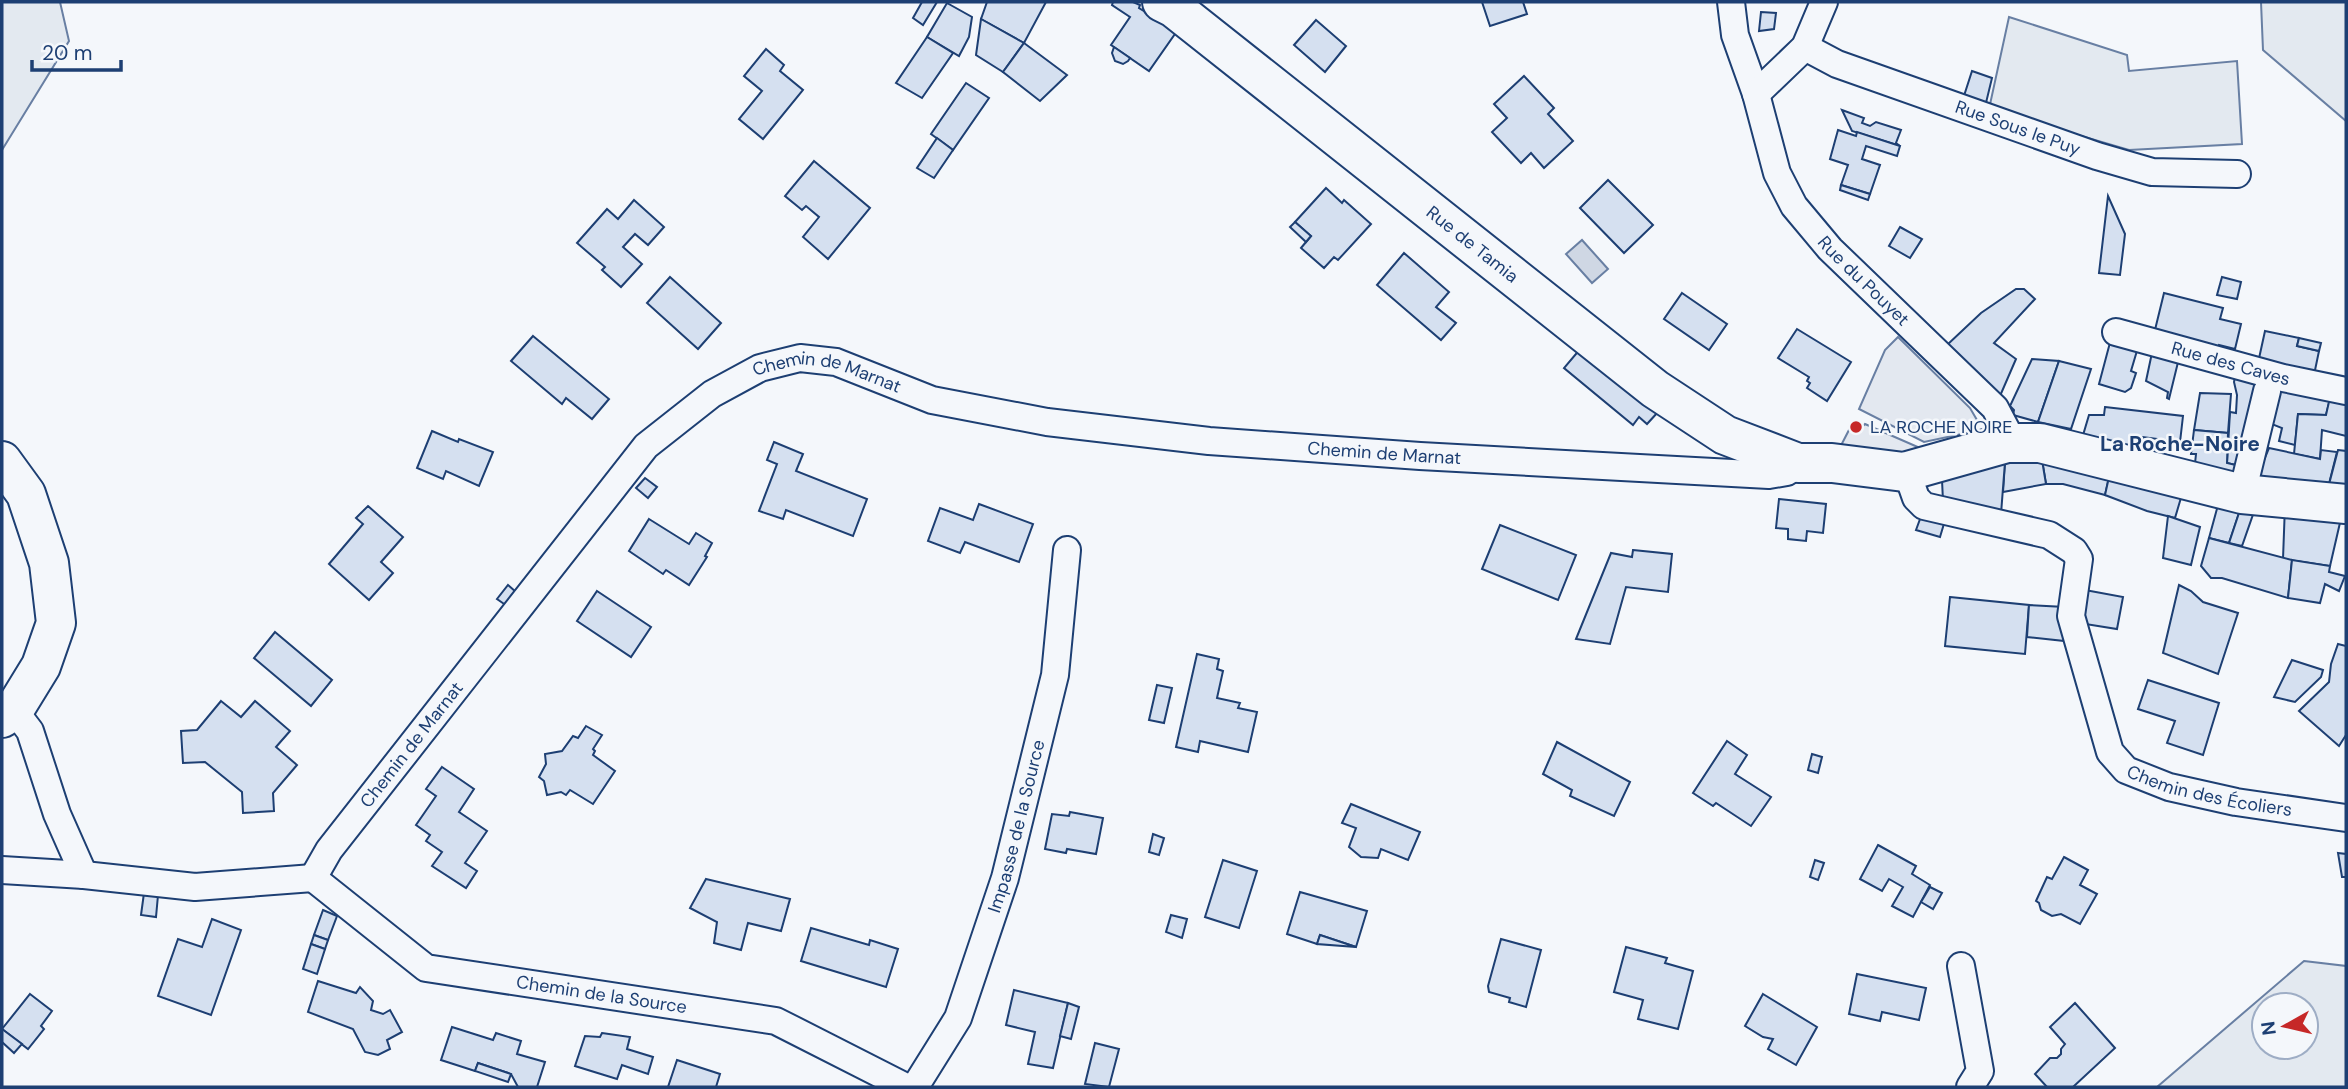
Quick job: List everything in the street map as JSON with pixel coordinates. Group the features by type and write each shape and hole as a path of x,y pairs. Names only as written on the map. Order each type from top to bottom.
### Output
{"street":[{"name":"Rue de Tamia","path":"1162,2 1174,8 1655,389 1725,435 1798,463"},
{"name":"Rue du Pouyet","path":"1731,2 1735,34 1756,94 1777,173 1794,206 1830,249 1994,408 2006,429 2007,443"},
{"path":"1756,94 1805,47 1824,2"},
{"name":"Rue Sous le Puy","path":"1805,47 1836,64 2152,173 2237,174"},
{"name":"Rue des Caves","path":"2116,332 2283,378 2346,391"},
{"name":"Chemin de Marnat","path":"313,878 329,850 646,446 712,394 760,368 800,358 836,362 932,400 1047,422 1209,441 1420,456 1769,475 1787,472 1798,463"},
{"path":"2242,494 2267,391"},
{"path":"1798,463 1832,463 1905,472 2007,443 2040,443 2242,494 2346,504"},
{"path":"2,461 26,494 50,563 56,623 41,666 8,714 30,731 57,814 84,875"},
{"name":"Chemin des Écoliers","path":"1916,469 1910,481 1916,498 1924,506 2049,535 2074,551 2078,559 2071,616 2110,752 2126,769 2169,788 2236,802 2346,819"},
{"name":"Impasse de la Source","path":"915,1087 958,1018 1005,878 1055,675 1067,550"},
{"path":"2324,838 2346,819"},
{"path":"2,870 84,875 195,887 313,878"},
{"name":"Chemin de la Source","path":"313,878 426,968 776,1021 906,1087"},
{"path":"1961,967 1980,1071 1970,1087"}],"shaded area":[{"path":"2,2 60,2 69,41 2,150"},
{"path":"2261,2 2346,2 2346,121 2263,50"},
{"path":"2009,17 2127,55 2129,71 2237,61 2242,144 2129,150 1989,109"},
{"path":"1582,240 1608,269 1592,283 1566,254"},
{"path":"1898,337 1970,408 1977,420 1976,431 1924,442 1859,409 1885,350"},
{"path":"1865,424 1920,448 1904,472 1832,463 1850,428 1857,432"},
{"path":"2304,961 2346,966 2346,1087 2157,1087 2250,1007 2250,1061 2320,1061 2320,991 2269,991"}],"building":[{"path":"922,2 937,2 923,25 913,18"},
{"path":"987,2 1046,2 1024,43 981,19"},
{"path":"1113,2 1133,2 1140,5 1139,8 1177,31 1149,71 1111,45 1130,17 1112,5"},
{"path":"1482,2 1523,2 1527,14 1490,26"},
{"path":"947,3 972,17 969,37 959,56 927,37"},
{"path":"1761,12 1776,13 1774,29 1759,31"},
{"path":"981,19 1024,43 1003,72 976,55"},
{"path":"1316,20 1346,46 1325,72 1294,45"},
{"path":"927,37 953,53 922,98 896,83"},
{"path":"1024,43 1067,75 1040,101 1003,72"},
{"path":"1114,47 1130,58 1128,61 1123,64 1115,61 1112,53"},
{"path":"766,49 784,65 780,71 803,90 763,139 739,119 762,91 744,76"},
{"path":"1972,71 1992,78 1985,107 1963,99"},
{"path":"1524,76 1554,108 1548,114 1573,141 1544,168 1531,153 1521,163 1492,132 1507,118 1494,104"},
{"path":"966,83 989,98 953,150 931,134"},
{"path":"1842,110 1864,118 1862,123 1870,126 1876,122 1901,130 1896,143 1900,146 1852,131"},
{"path":"1838,130 1856,136 1857,132 1900,146 1897,156 1866,146 1862,159 1880,165 1870,194 1841,185 1848,165 1830,159"},
{"path":"937,138 953,150 934,178 917,168"},
{"path":"814,161 870,208 828,259 803,237 819,217 806,206 802,210 785,196"},
{"path":"1608,180 1653,225 1624,253 1580,208"},
{"path":"1841,185 1870,194 1868,200 1840,190"},
{"path":"1326,188 1371,224 1338,260 1334,257 1324,268 1301,248 1311,236 1295,222"},
{"path":"2108,196 2125,234 2120,275 2099,273"},
{"path":"634,200 664,227 648,245 635,234 623,247 642,264 621,287 602,270 605,267 577,243 607,209 618,219"},
{"path":"1295,222 1311,236 1306,242 1290,227"},
{"path":"1900,227 1922,239 1910,258 1889,246"},
{"path":"1404,253 1449,292 1436,307 1456,323 1441,340 1377,285"},
{"path":"670,277 721,323 698,349 647,303"},
{"path":"2222,277 2241,282 2237,299 2217,295"},
{"path":"2016,289 2024,289 2035,299 1994,343 2016,359 2000,396 1947,345 1981,313"},
{"path":"1682,293 1727,324 1709,350 1664,319"},
{"path":"2164,293 2223,308 2220,319 2241,324 2235,349 2219,345 2217,354 2153,338"},
{"path":"1797,329 1851,362 1827,401 1807,388 1809,377 1778,358"},
{"path":"2265,331 2299,338 2297,346 2319,351 2314,375 2258,363"},
{"path":"2112,335 2139,344 2131,371 2136,373 2131,388 2125,392 2099,384"},
{"path":"533,336 609,399 592,419 566,398 562,404 511,361"},
{"path":"2299,338 2321,343 2319,351 2297,346"},
{"path":"1581,348 1658,412 1647,424 1639,417 1633,425 1564,368"},
{"path":"2153,348 2180,354 2169,399 2168,392 2146,381"},
{"path":"2032,359 2059,361 2038,422 2013,415 2014,410 2010,406"},
{"path":"2059,361 2091,369 2071,429 2038,422"},
{"path":"2236,372 2256,377 2252,418 2240,466 2227,463 2230,412 2236,413"},
{"path":"2281,383 2331,395 2326,415 2298,414 2295,445 2279,441 2282,428 2269,423"},
{"path":"2200,393 2231,394 2228,433 2194,430"},
{"path":"2331,393 2346,397 2346,436 2322,430 2320,459 2294,454 2298,414 2326,415"},
{"path":"2105,407 2183,416 2180,442 2143,437 2140,450 2081,442 2089,415 2104,415"},
{"path":"2194,430 2228,433 2227,463 2240,466 2232,482 2194,473 2196,454 2191,454"},
{"path":"432,431 493,452 479,486 446,471 443,479 417,468"},
{"path":"774,442 803,454 796,471 867,499 853,536 786,510 783,519 759,511 777,464 767,460"},
{"path":"2269,448 2320,459 2321,450 2337,452 2327,492 2256,479"},
{"path":"2338,450 2346,451 2346,494 2327,492"},
{"path":"2041,454 2111,468 2105,495 2063,484 2046,484"},
{"path":"2041,454 2046,484 2003,492 2005,462"},
{"path":"2005,462 2001,514 1943,501 1942,480"},
{"path":"2111,468 2183,491 2175,518 2105,495"},
{"path":"645,478 657,487 648,498 636,488"},
{"path":"1779,499 1826,504 1823,533 1807,531 1806,541 1788,539 1788,529 1776,528"},
{"path":"979,504 1033,524 1019,562 965,542 960,553 928,541 940,508 973,520"},
{"path":"2218,505 2239,513 2229,543 2209,538"},
{"path":"2285,505 2342,514 2330,566 2283,559"},
{"path":"368,506 403,537 381,562 393,573 369,600 329,564 363,524 356,518"},
{"path":"2256,506 2242,546 2229,543 2239,513"},
{"path":"1923,511 1946,517 1940,537 1916,530"},
{"path":"2168,516 2200,527 2191,565 2163,558"},
{"path":"649,519 689,544 696,533 712,543 705,556 707,557 689,585 666,570 663,574 629,551"},
{"path":"1500,525 1576,555 1558,600 1482,569"},
{"path":"2209,538 2292,560 2288,598 2222,578 2211,578 2201,566"},
{"path":"1633,550 1672,554 1668,592 1626,587 1610,644 1576,639 1611,553 1632,557"},
{"path":"2292,560 2330,566 2329,572 2345,576 2339,591 2325,584 2320,603 2288,598"},
{"path":"508,585 517,593 507,606 497,599"},
{"path":"2179,585 2203,602 2238,613 2218,674 2163,653"},
{"path":"2085,590 2123,597 2117,629 2079,623"},
{"path":"597,591 651,627 631,657 577,621"},
{"path":"1950,597 2029,605 2025,654 1945,646"},
{"path":"2029,605 2065,607 2074,642 2027,637"},
{"path":"275,632 332,680 311,706 254,658"},
{"path":"2338,644 2346,646 2346,735 2339,746 2299,711 2329,682 2331,664"},
{"path":"1197,654 1219,659 1217,669 1223,671 1217,698 1240,703 1238,708 1257,712 1248,752 1200,741 1198,752 1176,747"},
{"path":"2292,660 2323,670 2321,677 2295,702 2274,697"},
{"path":"2148,680 2219,703 2203,755 2167,743 2175,721 2138,709"},
{"path":"1157,685 1172,688 1164,723 1149,720"},
{"path":"221,701 241,717 255,701 290,731 276,747 297,765 273,793 274,811 243,813 242,792 205,762 183,763 181,731 197,730"},
{"path":"586,726 602,735 593,749 593,755 615,771 593,804 570,790 566,795 561,792 547,795 544,781 539,777 546,764 545,754 562,751 573,736 578,738"},
{"path":"1727,741 1747,755 1735,774 1771,797 1751,826 1716,803 1713,806 1693,793"},
{"path":"1557,742 1630,782 1614,816 1570,796 1572,790 1543,774"},
{"path":"1812,754 1822,757 1818,773 1808,770"},
{"path":"442,767 474,789 459,812 487,831 465,863 477,871 466,888 432,866 442,852 426,841 430,835 416,825 436,796 426,789"},
{"path":"1351,804 1420,832 1408,860 1381,849 1378,858 1361,857 1349,847 1356,828 1342,823"},
{"path":"1070,812 1103,818 1096,854 1067,849 1066,853 1045,849 1052,814 1069,816"},
{"path":"1153,834 1164,838 1159,855 1149,852"},
{"path":"1878,845 1916,866 1912,874 1930,885 1913,917 1892,906 1903,887 1889,879 1882,891 1860,879"},
{"path":"2338,853 2346,854 2346,877 2342,877"},
{"path":"2064,857 2088,870 2080,885 2097,894 2080,924 2061,914 2052,916 2041,910 2036,901 2047,877 2052,879"},
{"path":"1223,860 1257,871 1239,928 1205,917"},
{"path":"1815,860 1824,863 1818,880 1810,877"},
{"path":"706,879 790,899 781,931 748,923 741,950 714,943 717,922 690,908"},
{"path":"1930,887 1942,893 1933,909 1921,902"},
{"path":"1300,892 1367,911 1356,947 1320,935 1317,944 1287,934"},
{"path":"144,893 158,895 156,917 141,915"},
{"path":"323,910 337,916 328,940 314,935"},
{"path":"1171,915 1187,919 1182,938 1166,932"},
{"path":"212,919 241,930 211,1015 158,996 178,939 202,947"},
{"path":"811,928 869,945 870,940 898,949 886,987 801,961"},
{"path":"314,935 328,940 325,949 311,944"},
{"path":"1320,935 1356,947 1317,944"},
{"path":"1501,939 1541,950 1526,1007 1509,1002 1510,998 1489,992 1488,986"},
{"path":"311,944 325,949 317,974 303,969"},
{"path":"1626,947 1667,958 1665,963 1693,971 1678,1029 1638,1019 1643,1000 1614,992"},
{"path":"1857,974 1926,988 1919,1020 1882,1012 1880,1021 1849,1014"},
{"path":"318,981 356,993 360,987 373,1001 371,1010 383,1014 390,1010 402,1032 387,1040 390,1049 378,1055 365,1052 353,1029 308,1012"},
{"path":"1014,990 1068,1003 1053,1068 1028,1064 1035,1032 1006,1025"},
{"path":"30,994 52,1011 41,1026 44,1029 28,1049 2,1029"},
{"path":"1763,994 1817,1027 1796,1065 1768,1049 1773,1039 1763,1037 1745,1026"},
{"path":"1068,1003 1079,1007 1071,1039 1060,1036"},
{"path":"2075,1003 2115,1048 2073,1087 2047,1087 2035,1074 2050,1058 2057,1058 2061,1054 2065,1044 2050,1027"},
{"path":"452,1027 493,1040 496,1033 521,1041 517,1054 545,1062 537,1087 518,1087 511,1074 478,1063 475,1071 441,1060"},
{"path":"2,1029 22,1044 14,1053 2,1042"},
{"path":"602,1033 630,1037 627,1049 653,1057 648,1074 622,1065 617,1079 575,1066 585,1036 600,1037"},
{"path":"1095,1043 1119,1049 1109,1087 1085,1084"},
{"path":"677,1060 720,1074 716,1087 668,1087"},
{"path":"478,1063 511,1074 508,1082 475,1071"}],"place":[{"name":"LA ROCHE NOIRE","path":"1856,427"}],"district":[{"name":"La Roche-Noire","path":"2180,444"}]}
